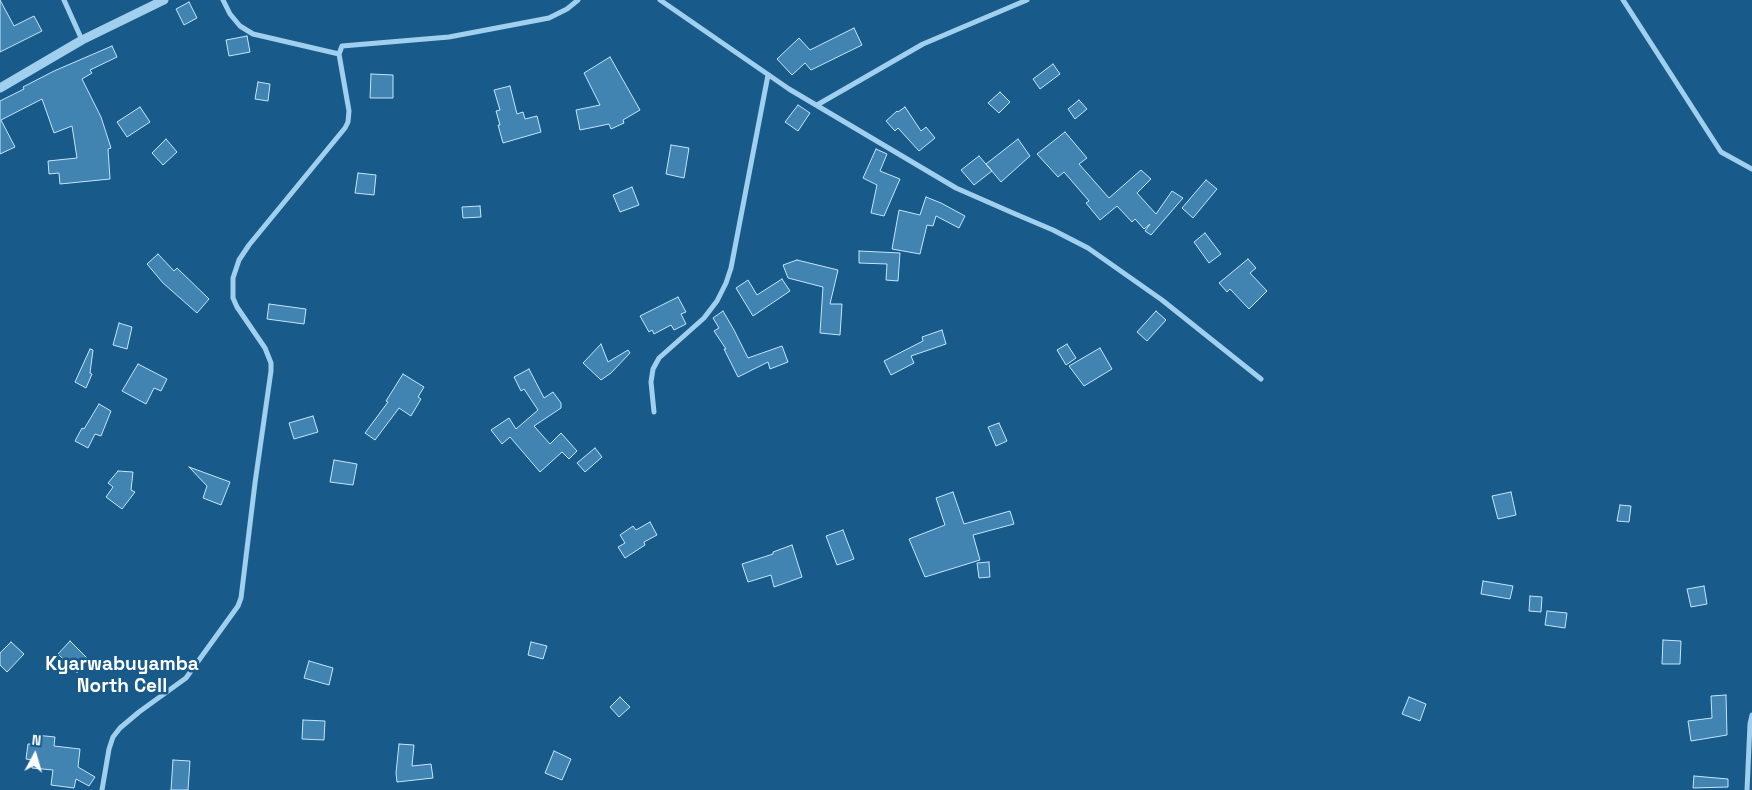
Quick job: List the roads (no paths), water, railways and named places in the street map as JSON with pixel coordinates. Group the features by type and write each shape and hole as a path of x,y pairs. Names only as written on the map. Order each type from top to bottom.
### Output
{"street":[{"path":"64,0 82,40"},
{"path":"0,88 82,40 164,0"},
{"path":"223,0 230,14 240,26 253,34 339,54"},
{"path":"102,790 113,737 120,728 139,712 186,678 238,606 241,598 271,371 265,348 235,302 232,287 233,278 239,260 248,245 348,122 349,111 339,54 342,46 449,37 548,18 567,10 578,0"},
{"path":"660,0 768,75 956,188 1053,230 1088,248 1162,300 1261,379"},
{"path":"817,105 923,44 1027,0"},
{"path":"1622,0 1721,152 1752,169"},
{"path":"654,412 651,382 653,369 659,358 704,318 717,301 726,283 731,268 768,75"},
{"path":"1747,790 1752,715"}],"district":[{"name":"Kyarwabuyamba North Cell","path":"122,676"}]}
